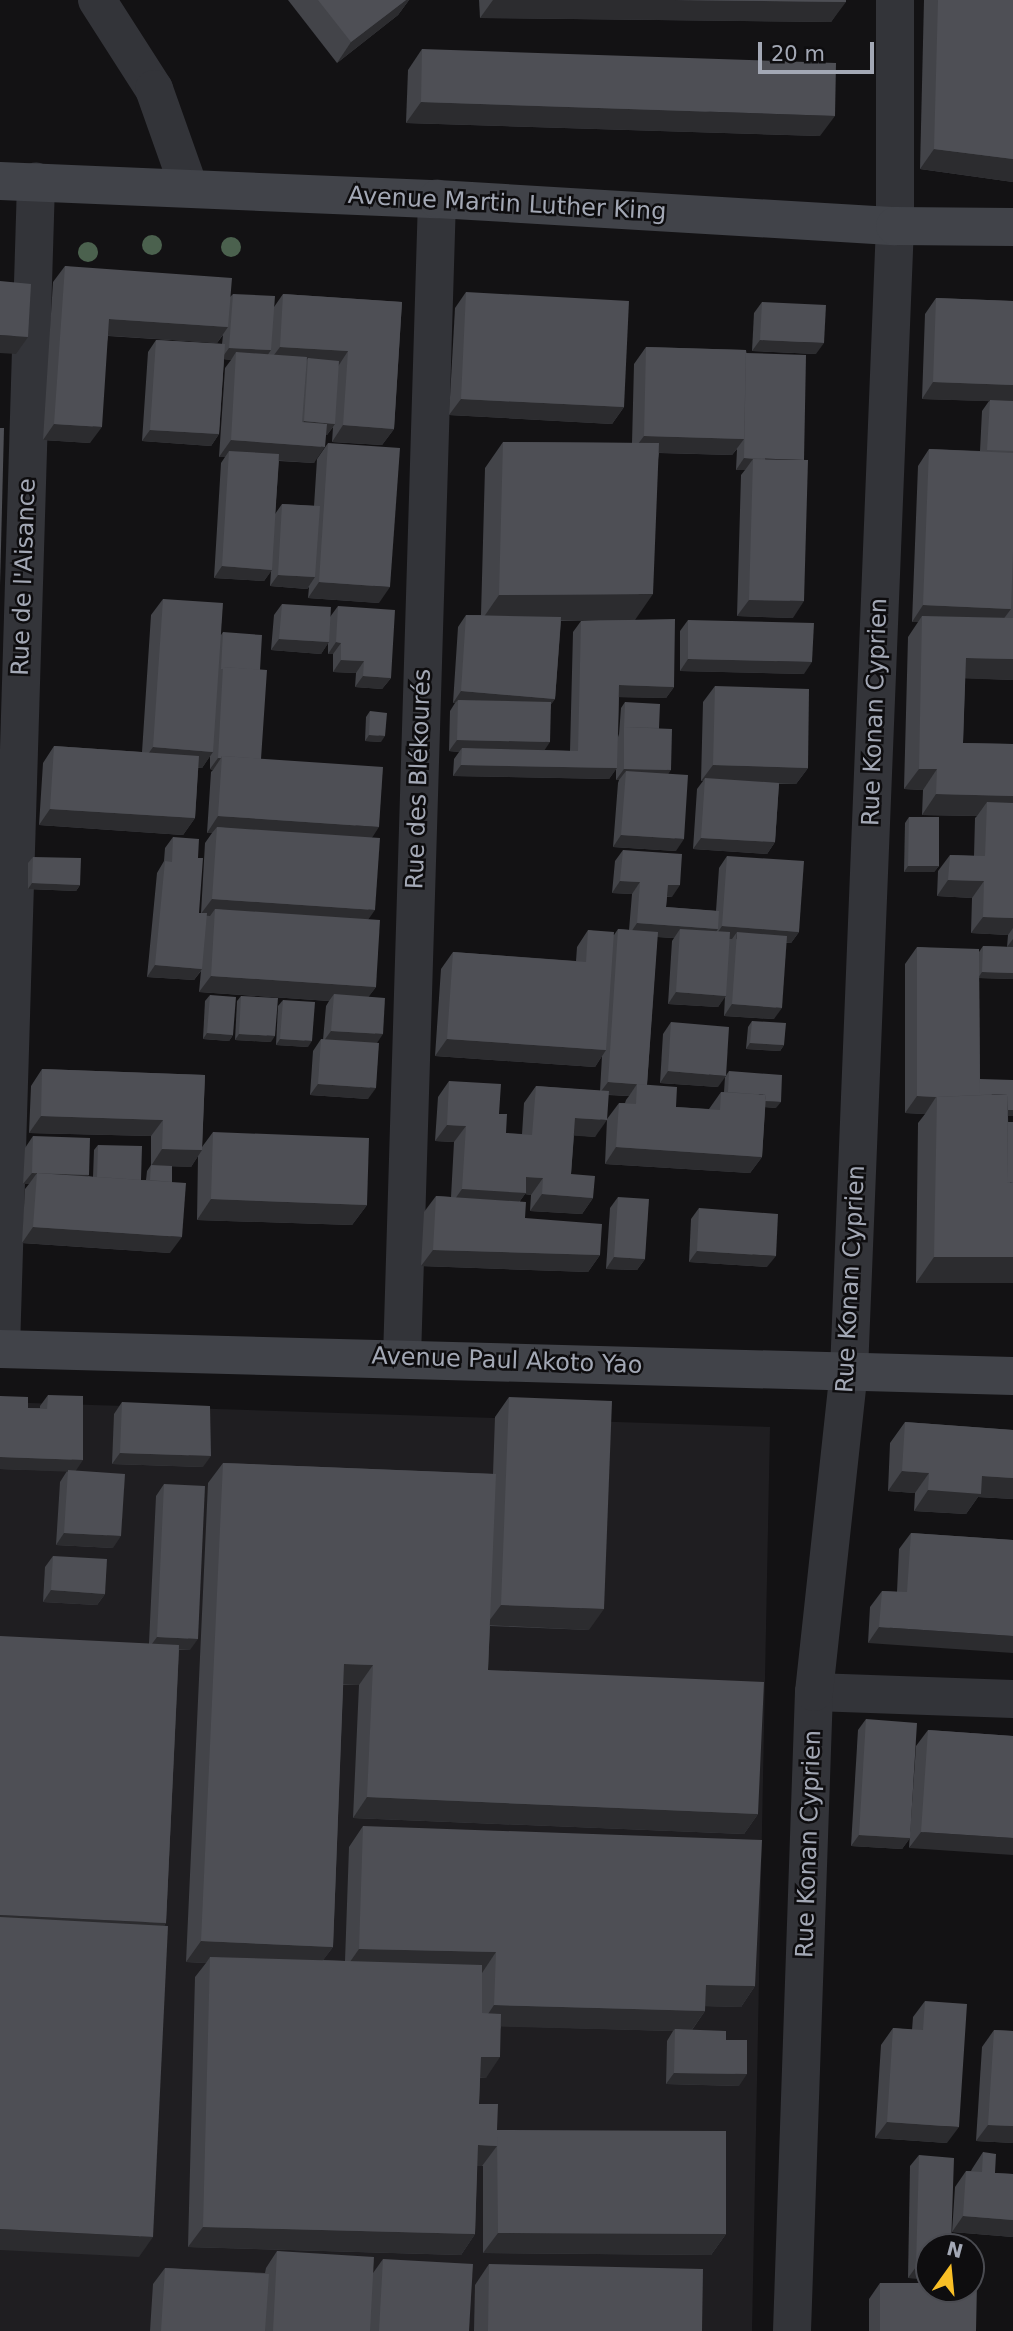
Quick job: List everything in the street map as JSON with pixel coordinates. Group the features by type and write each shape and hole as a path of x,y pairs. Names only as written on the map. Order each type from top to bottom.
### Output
{"street":[{"path":"97,0 154,89 190,188"},
{"name":"Rue Konan Cyprien","path":"792,2331 814,1692 849,1371 895,226 895,0"},
{"name":"Avenue Martin Luther King","path":"18,181 437,199 895,226 1013,227"},
{"name":"Rue de l'Aisance","path":"1,1349 18,181"},
{"name":"Rue des Blékourés","path":"402,1358 437,199"},
{"name":"Avenue Paul Akoto Yao","path":"1,1349 1013,1376"},
{"path":"814,1692 1013,1699"}],"shaded area":[{"path":"0,1402 770,1427 752,2331 0,2331"}],"building":[{"path":"318,0 406,0 351,42"},
{"path":"675,0 846,0 846,2"},
{"path":"938,0 1013,0 1013,159 934,149"},
{"path":"422,49 836,63 835,116 421,102"},
{"path":"65,266 232,278 228,327 109,319 102,427 54,424"},
{"path":"0,281 31,284 28,337 0,335"},
{"path":"466,292 629,301 624,407 461,399"},
{"path":"233,294 275,296 271,350 229,348"},
{"path":"283,294 402,302 394,429 343,425 348,351 280,347"},
{"path":"936,298 1013,301 1013,385 933,382"},
{"path":"762,302 826,305 824,343 760,340"},
{"path":"156,340 225,344 219,434 150,430"},
{"path":"646,347 746,350 744,439 644,436"},
{"path":"236,352 307,357 302,422 327,424 325,447 231,440"},
{"path":"746,353 806,355 804,460 744,458"},
{"path":"308,358 339,361 335,424 304,421"},
{"path":"990,400 1013,401 1013,451 987,450"},
{"path":"0,428 4,428 0,586"},
{"path":"503,442 659,443 653,594 499,595"},
{"path":"328,443 400,448 390,587 319,582"},
{"path":"929,449 1013,453 1011,609 923,605"},
{"path":"229,451 279,454 272,570 222,566"},
{"path":"753,459 808,460 804,601 749,600"},
{"path":"282,504 320,506 315,577 278,575"},
{"path":"163,599 223,603 213,752 153,747"},
{"path":"282,604 331,607 329,642 279,639"},
{"path":"338,606 395,610 391,678 363,676 364,661 341,660 341,643 336,642"},
{"path":"466,615 561,617 555,699 461,691"},
{"path":"922,616 1013,618 1013,659 966,658 963,743 1013,744 1013,796 936,794 937,769 919,769"},
{"path":"675,619 674,687 619,685 617,768 461,765 462,748 578,751 581,621"},
{"path":"688,620 814,623 812,662 688,659"},
{"path":"223,632 262,635 260,670 221,669"},
{"path":"223,667 267,670 261,759 218,758"},
{"path":"715,686 809,689 808,768 713,765"},
{"path":"458,700 551,702 550,742 457,740"},
{"path":"625,702 660,704 659,728 624,727"},
{"path":"370,711 387,713 385,736 369,735"},
{"path":"624,727 672,729 671,770 624,769"},
{"path":"54,746 199,756 195,818 50,809"},
{"path":"222,756 383,767 379,827 218,816"},
{"path":"626,771 688,775 684,839 621,835"},
{"path":"705,778 779,783 775,842 701,838"},
{"path":"987,802 1013,803 1013,918 983,917 984,881 948,880 950,855 985,856"},
{"path":"909,817 939,817 939,866 908,866"},
{"path":"217,827 380,838 375,910 212,899"},
{"path":"173,837 199,839 198,858 203,858 199,913 207,913 202,969 155,965 165,861 172,862"},
{"path":"623,850 682,854 680,885 668,885 666,907 719,911 718,929 637,923 640,882 620,881"},
{"path":"727,856 804,861 799,932 722,926"},
{"path":"33,857 81,858 80,885 32,883"},
{"path":"215,909 380,920 376,987 211,976"},
{"path":"618,929 658,932 647,1085 608,1082"},
{"path":"680,929 730,932 726,996 676,992"},
{"path":"588,930 614,932 606,1050 447,1039 453,952 586,962"},
{"path":"737,932 787,936 782,1008 732,1004"},
{"path":"983,946 1013,947 1013,973 982,972"},
{"path":"917,947 979,949 980,1095 917,1096"},
{"path":"334,994 385,998 383,1034 331,1031"},
{"path":"210,995 236,997 233,1035 207,1033"},
{"path":"241,996 278,998 275,1036 239,1034"},
{"path":"283,1000 315,1002 312,1041 280,1039"},
{"path":"752,1021 786,1023 784,1045 750,1043"},
{"path":"671,1022 729,1027 726,1076 668,1071"},
{"path":"321,1039 379,1043 376,1088 318,1084"},
{"path":"42,1069 205,1075 202,1150 162,1149 163,1120 41,1116"},
{"path":"729,1071 782,1075 781,1102 765,1101 766,1095 728,1092"},
{"path":"980,1079 1013,1080 1013,1110 1008,1110 1008,1094 980,1095"},
{"path":"449,1081 501,1084 499,1114 507,1114 506,1133 532,1135 536,1086 609,1091 607,1120 575,1118 571,1174 595,1176 593,1198 542,1194 543,1178 526,1177 526,1193 462,1189 466,1126 447,1125"},
{"path":"637,1084 677,1087 676,1107 720,1110 721,1092 766,1095 762,1157 616,1147 619,1103 636,1104"},
{"path":"1008,1094 1007,1182 1013,1183 1013,1257 934,1257 937,1097"},
{"path":"1008,1122 1013,1122 1013,1183 1007,1182"},
{"path":"213,1132 369,1138 367,1205 211,1199"},
{"path":"33,1136 90,1138 89,1175 32,1173"},
{"path":"98,1145 142,1146 141,1180 97,1177"},
{"path":"151,1165 172,1166 172,1182 150,1180"},
{"path":"37,1173 186,1183 182,1237 33,1227"},
{"path":"436,1196 526,1202 525,1218 602,1224 600,1255 433,1250"},
{"path":"618,1197 649,1199 645,1259 614,1257"},
{"path":"699,1208 778,1214 776,1256 697,1251"},
{"path":"48,1395 83,1396 83,1460 0,1457 0,1396 28,1397 28,1408 47,1409"},
{"path":"509,1397 612,1401 604,1609 501,1605"},
{"path":"122,1402 210,1406 211,1456 120,1453"},
{"path":"905,1422 1013,1430 1013,1478 982,1476 981,1494 928,1490 929,1473 902,1471"},
{"path":"223,1463 496,1474 488,1670 764,1682 758,1814 367,1797 373,1665 344,1664 333,1947 201,1941"},
{"path":"68,1470 125,1474 121,1536 64,1533"},
{"path":"164,1484 205,1486 198,1639 157,1637"},
{"path":"911,1533 1013,1540 1013,1636 879,1627 882,1591 907,1592"},
{"path":"53,1556 107,1559 105,1594 51,1590"},
{"path":"0,1636 179,1645 166,1923 0,1915"},
{"path":"866,1719 917,1723 910,1838 859,1835"},
{"path":"928,1730 1013,1736 1013,1838 921,1832"},
{"path":"363,1826 762,1840 755,1986 706,1985 705,2011 494,2005 496,1952 359,1949"},
{"path":"0,1917 168,1926 153,2237 0,2229"},
{"path":"210,1957 482,1965 482,2013 501,2014 500,2057 481,2057 479,2104 498,2104 497,2130 726,2131 726,2234 498,2233 497,2134 497,2146 478,2145 475,2234 203,2227"},
{"path":"925,2001 967,2004 959,2127 887,2122 893,2028 923,2030"},
{"path":"675,2029 726,2031 726,2040 747,2040 747,2074 674,2073"},
{"path":"994,2030 1013,2031 1013,2126 988,2125"},
{"path":"983,2152 996,2154 995,2173 1013,2174 1013,2220 963,2216 966,2171 982,2172"},
{"path":"919,2155 954,2158 951,2233 917,2233"},
{"path":"277,2251 374,2257 370,2331 273,2331"},
{"path":"383,2259 473,2264 469,2331 379,2331"},
{"path":"489,2264 703,2269 702,2331 488,2331"},
{"path":"165,2268 269,2274 265,2331 161,2331"},
{"path":"880,2283 915,2283 915,2303 977,2303 976,2331 880,2331"}]}
